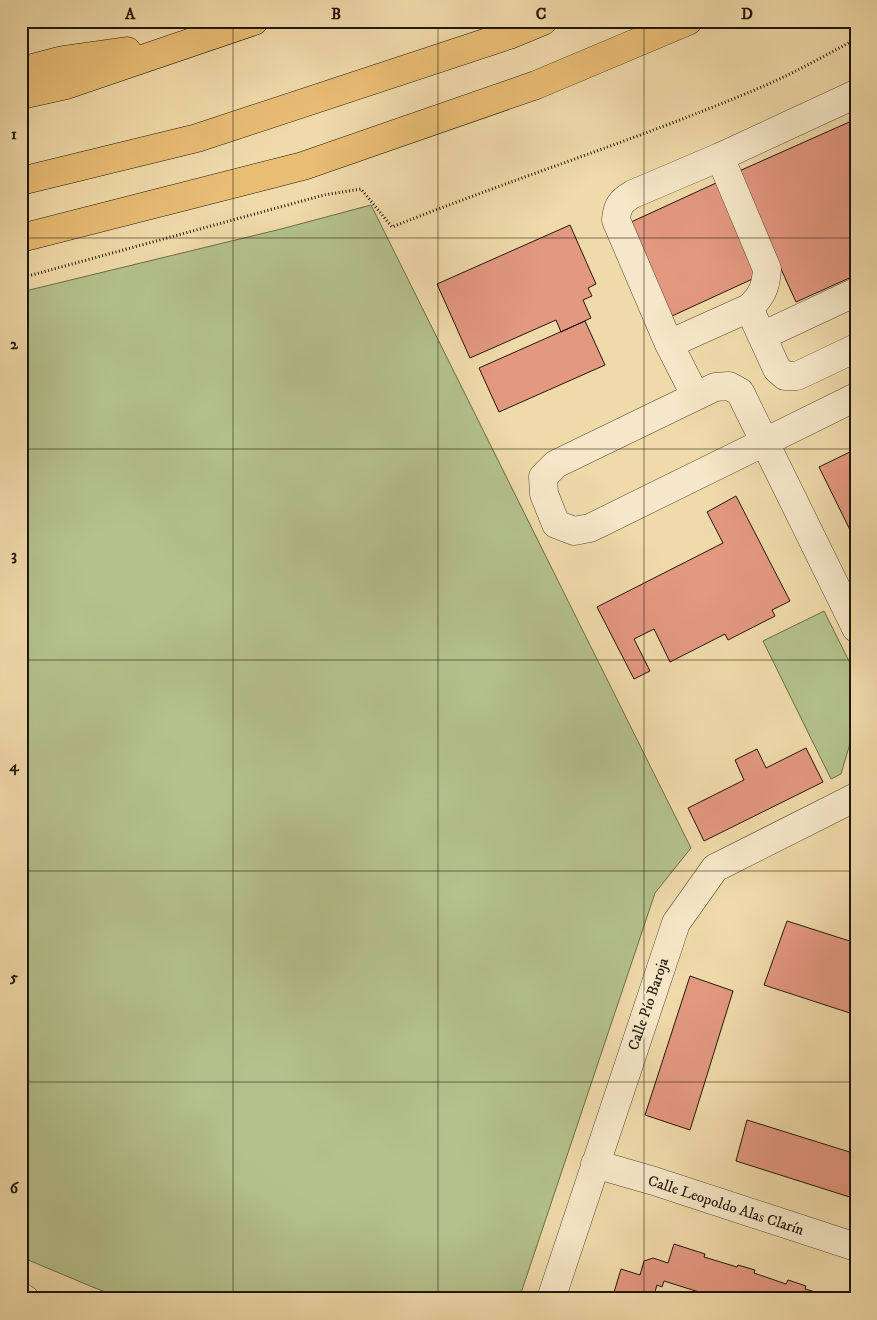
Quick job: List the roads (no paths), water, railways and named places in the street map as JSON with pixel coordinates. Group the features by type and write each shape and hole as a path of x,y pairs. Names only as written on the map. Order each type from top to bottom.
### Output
{"highway":[{"path":"21,95 66,85 254,21"},
{"path":"21,181 197,138 509,35 543,21"},
{"path":"21,238 303,166 536,85 688,21"},
{"path":"21,70 64,60 195,42"}],"street":[{"path":"695,396 669,344 616,220 616,209 622,200 633,194 720,157 856,94"},
{"path":"669,344 749,308 758,299 766,284 767,269 720,157"},
{"path":"762,336 856,292"},
{"path":"749,308 778,368 785,376 797,376 856,348"},
{"path":"856,397 765,443 590,528 574,531 556,524 544,494 543,477 556,464 714,387 729,386 740,392 765,443 856,628"},
{"name":"Calle Pío Baroja","path":"552,1299 676,923 715,868 856,797"},
{"name":"Calle Leopoldo Alas Clarín","path":"595,1164 654,1180 856,1247"},
{"path":"21,1297 25,1299"}]}
